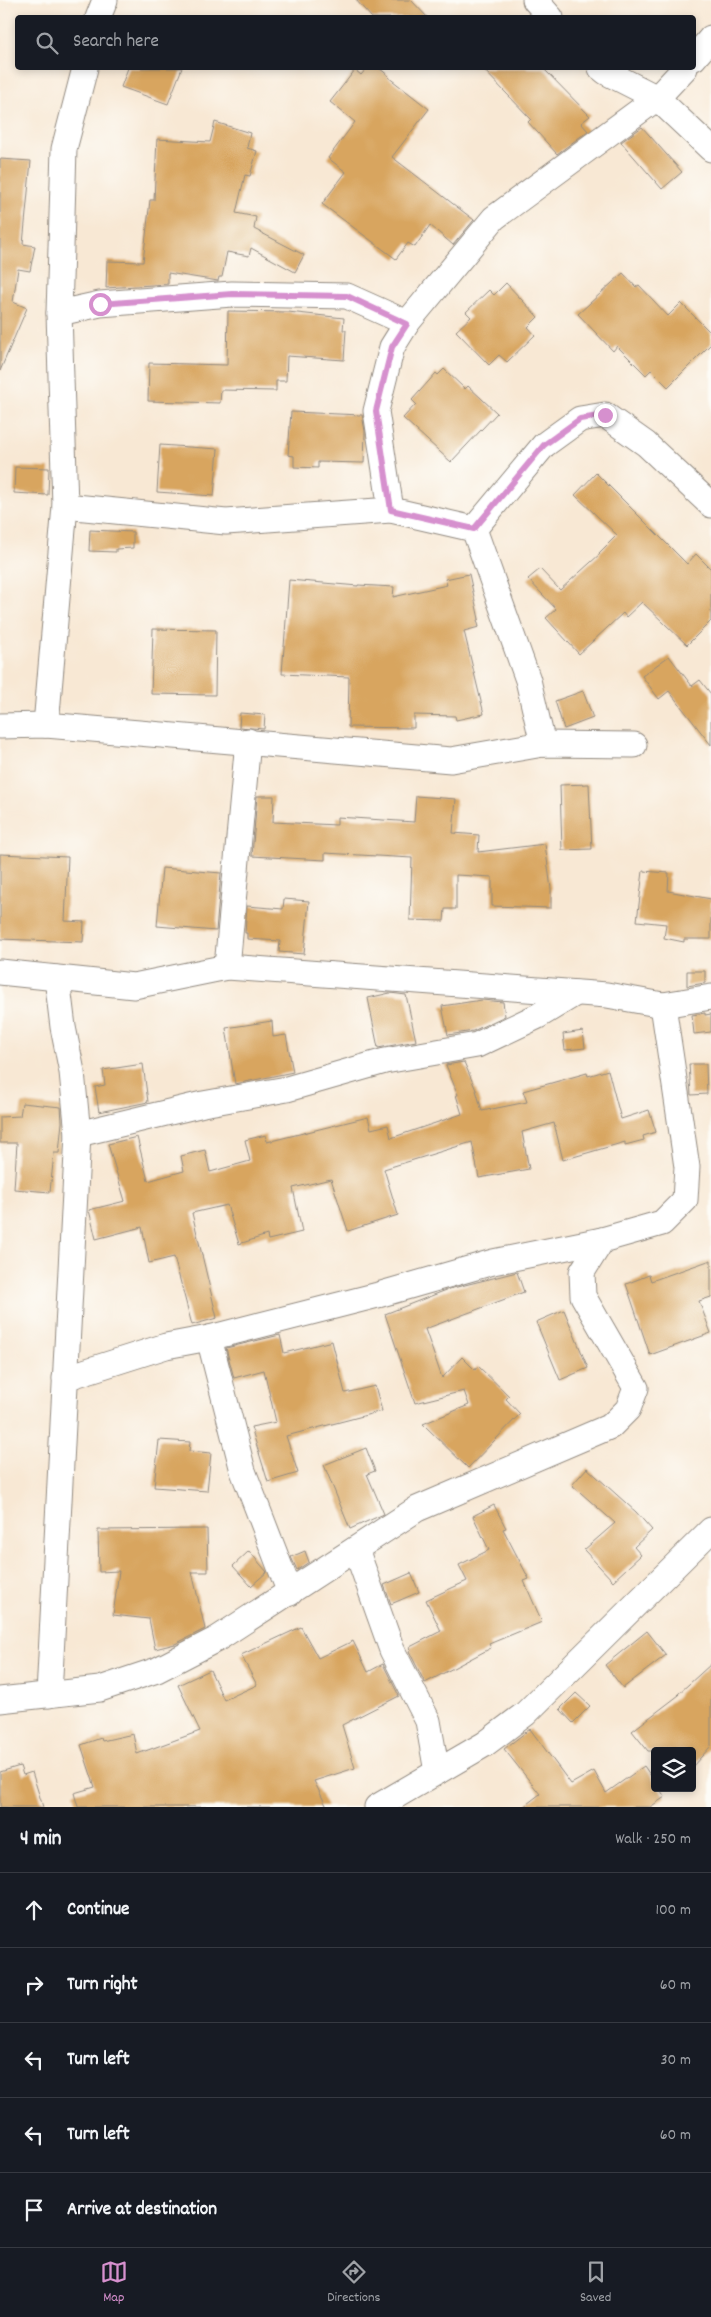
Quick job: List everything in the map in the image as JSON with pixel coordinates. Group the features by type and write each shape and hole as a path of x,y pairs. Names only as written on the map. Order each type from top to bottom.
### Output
{"street":[{"path":"99,15 105,0"},
{"path":"535,0 548,15"},
{"path":"696,56 711,38"},
{"path":"46,725 65,506 59,313 64,149 84,70"},
{"path":"604,70 658,98 711,149"},
{"path":"391,510 376,411 392,347 407,324 494,218 658,98 683,70"},
{"path":"59,313 100,304 232,294 347,296 407,324"},
{"path":"474,529 544,445 580,419 605,415 646,444 711,505"},
{"path":"65,506 226,522 391,510 474,529"},
{"path":"474,529 528,680 543,744"},
{"path":"0,726 46,725 451,760 543,744 634,745"},
{"path":"227,967 248,741"},
{"path":"0,972 134,986 227,967 608,995 663,1005 711,997"},
{"path":"49,1695 78,1134 72,1072 63,1026 57,978"},
{"path":"78,1134 203,1104 287,1089 385,1061 477,1044 538,1016 576,993"},
{"path":"65,1378 166,1346 209,1338 368,1298 493,1262 602,1240 662,1223 684,1200 687,1167 663,1005"},
{"path":"0,1700 100,1689 157,1670 217,1639 418,1509 611,1426 628,1409 636,1388 583,1296 582,1272 602,1240"},
{"path":"209,1338 244,1471 290,1593"},
{"path":"377,1807 486,1744 525,1714 710,1532"},
{"path":"356,1548 392,1650 428,1721 437,1772"}],"building":[{"path":"356,0 411,0 425,15 369,15"},
{"path":"127,70 181,70 168,104 121,87"},
{"path":"355,70 361,75 365,70 382,70 429,109 392,157 474,220 453,245 430,225 415,247 408,243 396,259 322,204 346,172 328,158 355,122 330,102"},
{"path":"484,70 545,70 590,116 581,123 588,131 557,154 528,122 531,119"},
{"path":"215,122 250,133 247,148 257,151 250,176 245,175 236,213 256,217 254,229 304,255 295,272 251,248 249,256 227,252 222,277 219,277 218,281 168,273 168,284 106,288 107,261 143,262 150,200 154,200 157,139 210,142"},
{"path":"642,127 682,172 662,189 621,142"},
{"path":"0,159 31,161 23,244 35,246 30,271 18,269 13,302 27,308 0,371"},
{"path":"623,273 636,287 639,285 668,316 681,303 711,333 711,344 668,387 651,370 646,375 617,346 613,351 578,314"},
{"path":"506,283 538,317 528,327 535,335 507,362 499,355 489,365 456,331 471,317 466,312 489,290 494,295"},
{"path":"228,311 288,312 344,318 343,330 346,330 344,360 287,356 286,381 276,381 276,391 221,390 220,403 148,401 149,363 227,365"},
{"path":"444,369 465,389 468,386 497,413 451,462 403,418 416,404 412,400 436,373 438,375"},
{"path":"291,412 362,415 365,431 364,463 318,462 318,468 294,467 294,456 288,455"},
{"path":"160,445 218,449 214,496 157,492"},
{"path":"15,467 49,468 48,495 14,493"},
{"path":"596,473 687,564 696,554 711,569 711,621 687,645 642,602 626,617 623,613 579,654 546,618 556,609 528,579 540,569 560,590 600,554 617,535 575,495"},
{"path":"90,530 133,532 133,548 116,549 116,552 89,551"},
{"path":"469,574 479,627 464,631 484,714 456,720 455,716 414,715 414,728 348,727 349,677 282,674 289,580 394,587 393,597 447,585 445,579"},
{"path":"153,629 216,630 215,695 151,694"},
{"path":"669,656 692,686 700,680 711,694 711,745 669,691 659,699 642,676"},
{"path":"583,691 593,718 564,729 555,701"},
{"path":"240,713 265,715 264,729 239,727"},
{"path":"589,784 592,849 562,850 560,785"},
{"path":"257,796 274,796 273,822 337,825 337,817 414,822 416,796 456,799 453,833 479,835 478,852 545,844 551,889 551,908 492,906 492,877 456,875 456,909 445,909 444,921 410,920 412,858 325,853 325,860 252,856"},
{"path":"0,854 68,857 65,921 84,922 83,942 0,939"},
{"path":"162,868 221,873 216,931 157,926"},
{"path":"643,871 669,873 668,891 711,899 711,939 684,939 684,942 664,938 666,924 637,921"},
{"path":"284,899 309,901 304,954 279,952 280,941 247,939 247,933 245,933 247,906 283,909"},
{"path":"687,971 705,971 705,983 687,986"},
{"path":"390,993 406,995 416,1041 378,1048 368,998"},
{"path":"482,1000 503,1002 505,1016 473,1031 448,1035 442,1006"},
{"path":"705,1013 705,1015 711,1014 711,1032 694,1034 692,1015"},
{"path":"272,1021 273,1037 286,1035 293,1072 235,1084 226,1028"},
{"path":"583,1031 585,1048 565,1050 563,1034"},
{"path":"464,1062 476,1090 482,1111 527,1102 523,1091 587,1073 588,1076 608,1070 621,1119 649,1110 656,1132 643,1136 644,1140 625,1145 625,1142 563,1160 554,1123 522,1132 529,1169 479,1178 472,1142 384,1169 398,1215 348,1231 331,1179 293,1188 302,1232 268,1240 267,1235 239,1244 227,1205 192,1213 217,1318 192,1325 174,1257 149,1263 142,1227 96,1239 89,1210 125,1201 108,1144 137,1137 148,1181 184,1171 181,1156 205,1150 210,1172 250,1161 245,1140 266,1135 267,1142 368,1117 371,1129 388,1125 391,1138 462,1114 456,1095 458,1095 446,1065"},
{"path":"143,1064 148,1102 99,1112 95,1087 105,1085 103,1070"},
{"path":"689,1064 706,1064 707,1094 691,1095"},
{"path":"22,1103 61,1107 62,1122 59,1153 54,1153 50,1192 14,1189 17,1143 0,1143 0,1117 20,1116"},
{"path":"711,1260 711,1297 699,1301 711,1333 650,1355 626,1284 649,1275 651,1281"},
{"path":"517,1272 524,1292 425,1329 442,1378 462,1357 475,1370 478,1366 509,1396 506,1399 520,1414 468,1468 423,1424 469,1405 464,1391 415,1403 385,1314 449,1289"},
{"path":"564,1310 588,1368 560,1380 536,1322"},
{"path":"280,1335 284,1353 332,1341 345,1393 375,1386 382,1411 286,1436 298,1473 268,1482 251,1427 276,1422 264,1370 234,1378 226,1348"},
{"path":"159,1440 190,1442 189,1451 211,1453 207,1491 154,1487"},
{"path":"366,1448 375,1471 367,1474 384,1514 350,1529 324,1465"},
{"path":"587,1468 636,1512 652,1530 634,1547 641,1555 613,1581 584,1550 615,1523 572,1485"},
{"path":"494,1505 506,1528 503,1529 529,1579 524,1581 542,1622 489,1644 491,1648 425,1683 409,1651 411,1650 410,1647 441,1631 426,1600 467,1581 459,1565 489,1550 473,1516"},
{"path":"207,1529 208,1572 192,1572 205,1629 175,1644 155,1649 149,1619 113,1615 119,1571 99,1572 98,1530"},
{"path":"249,1551 267,1572 251,1586 233,1566"},
{"path":"305,1551 309,1562 297,1570 291,1557"},
{"path":"411,1573 419,1592 391,1604 384,1585"},
{"path":"301,1627 318,1658 353,1641 368,1672 383,1664 399,1696 342,1725 355,1768 314,1781 327,1807 78,1807 74,1793 95,1787 81,1745 101,1738 102,1741 133,1734 137,1754 200,1731 178,1685 210,1670 224,1700 257,1685 241,1655"},
{"path":"647,1631 666,1655 623,1688 605,1665"},
{"path":"711,1664 711,1746 696,1763 696,1747 651,1747 651,1751 648,1751 632,1731 678,1694"},
{"path":"576,1693 590,1706 573,1723 560,1709"},
{"path":"530,1729 571,1784 594,1771 606,1793 644,1766 651,1776 651,1792 662,1792 665,1797 650,1807 523,1807 540,1794 504,1749"},
{"path":"20,1766 23,1775 32,1772 43,1807 0,1807 0,1772"}],"route":[{"path":"100,304 232,294 347,296 407,324 392,347 376,411 391,510 474,529 544,445 580,419 605,415"}]}
